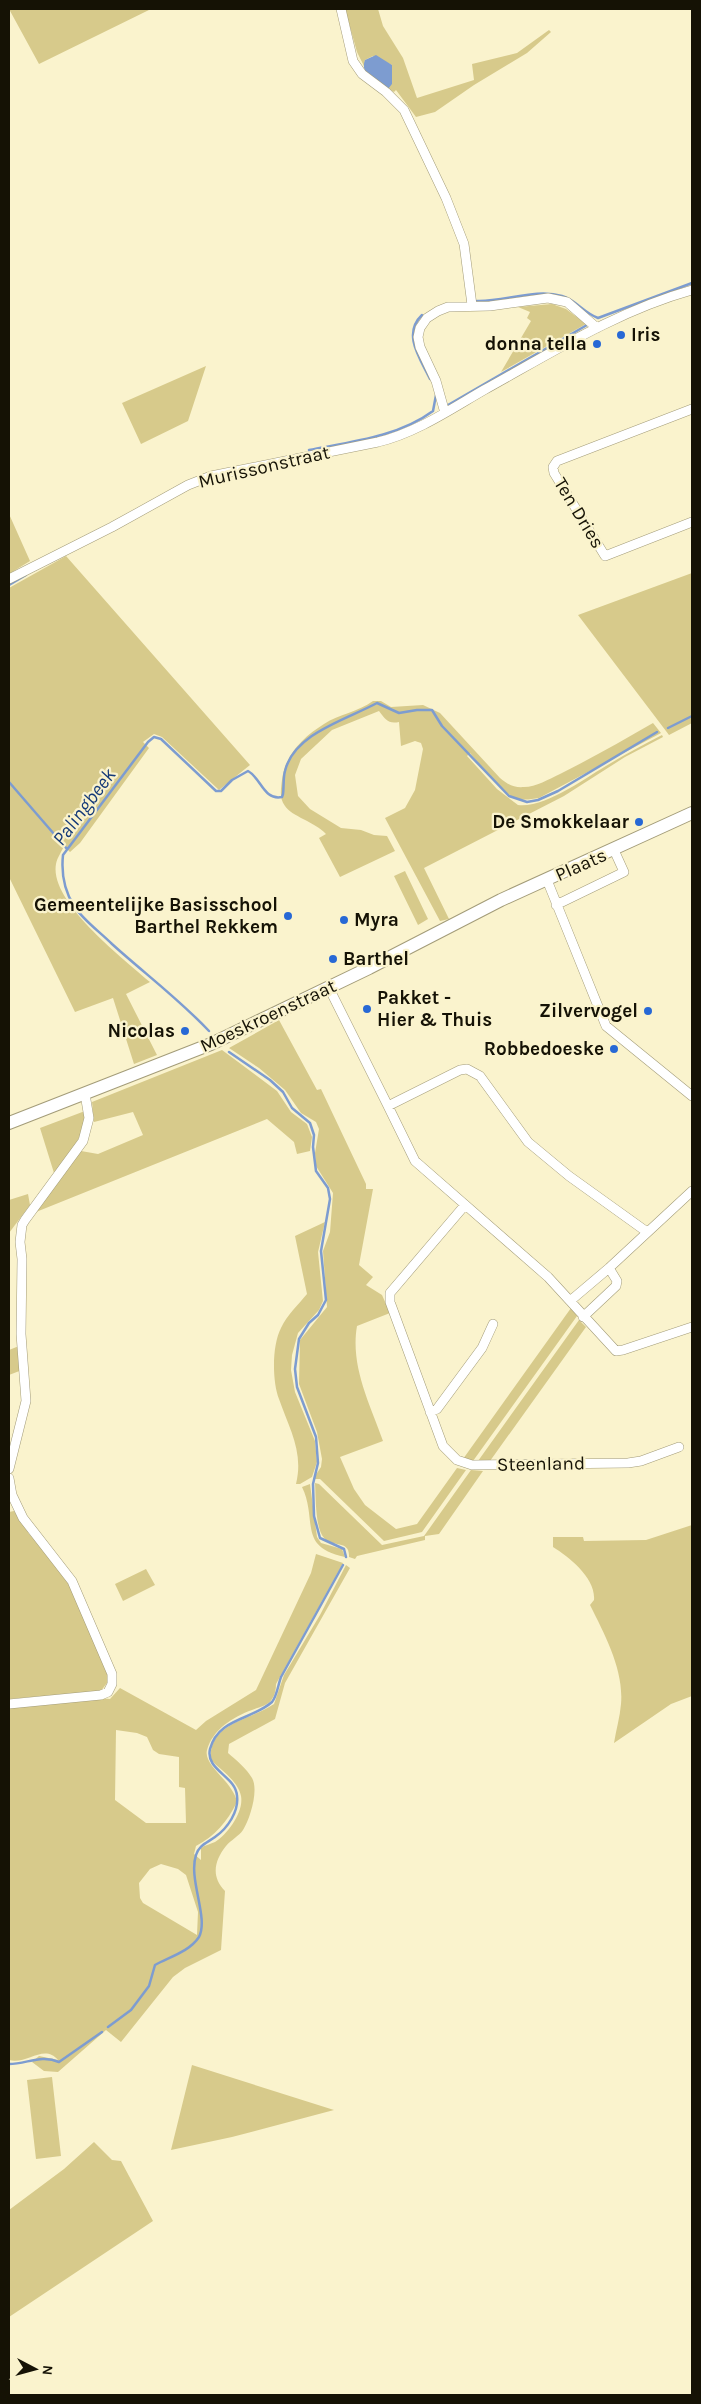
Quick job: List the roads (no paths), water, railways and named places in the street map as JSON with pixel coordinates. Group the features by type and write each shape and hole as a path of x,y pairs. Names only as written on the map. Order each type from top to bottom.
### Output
{"main road":[{"name":"Plaats","path":"547,880 692,813"},
{"name":"Moeskroenstraat","path":"9,1123 211,1044 329,988 501,900 547,880"}],"street":[{"path":"341,9 353,61 362,74 386,92 404,110 446,198 464,244 472,305"},
{"name":"Murissonstraat","path":"9,578 112,527 188,485 211,476 389,439 445,413 628,312 692,290"},
{"path":"445,413 436,381 420,347 418,337 420,328 427,318 438,311 448,307 490,306 548,298 559,299 574,307 597,328"},
{"name":"Ten Dries","path":"692,408 557,461 554,467 554,473 605,556 692,522"},
{"name":"Plaats","path":"556,905 624,872 614,850"},
{"path":"547,880 606,1026 692,1096"},
{"path":"329,988 416,1160 548,1277 616,1351 692,1327"},
{"path":"388,1106 460,1070 474,1072 480,1076 528,1142 569,1176 647,1232"},
{"path":"9,1469 26,1401 21,1334 22,1259 20,1242 22,1225 83,1141 89,1118 85,1094"},
{"path":"570,1301 609,1268 692,1191"},
{"name":"Steenland","path":"465,1204 390,1293 390,1302 430,1412 448,1454 457,1460 472,1465 628,1463 641,1461 679,1447"},
{"path":"584,1316 616,1286 617,1281 609,1268"},
{"path":"430,1412 437,1409 482,1348 493,1324"},
{"path":"9,1478 12,1495 23,1518 72,1581 112,1674 112,1684 108,1692 100,1694 9,1704"}],"water":[{"path":"376,55 392,65 392,84 388,89 370,78 365,70 365,60"}],"waterway":[{"path":"477,301 498,300 531,294 552,294 567,298 598,318 692,283"},
{"path":"422,315 416,322 413,338 418,355 430,379"},
{"path":"448,405 587,325 586,322"},
{"path":"309,450 357,441 405,427 433,411 436,395"},
{"path":"9,585 26,575"},
{"name":"Palingbeek","path":"209,1031 186,1008 82,916 74,906 64,882 62,869 63,855 148,742 154,737 161,739 216,791 221,791 232,780 248,771 271,796 282,797 284,774 290,758 310,737 323,729 377,703 399,713 432,710 442,726 509,796 527,802 538,800 558,791 657,732"},
{"path":"668,728 692,716"},
{"path":"9,782 67,849"},
{"name":"Palingbeek","path":"229,1052 270,1080 283,1092 292,1108 310,1123 314,1135 313,1147 316,1171 328,1188 330,1199 321,1251 326,1300 318,1315 309,1323 299,1339 295,1369 297,1387 316,1437 318,1463 313,1484 314,1516 320,1538 344,1549 346,1557"},
{"path":"108,2027 131,2010 149,1986 155,1965 190,1947 199,1937 202,1920 194,1865 196,1855 201,1846 220,1833 232,1819 237,1802 237,1796 232,1783 212,1762 210,1749 220,1731 228,1725 264,1708 274,1700 281,1677 343,1565"},
{"name":"Palingbeek","path":"9,2064 40,2059 59,2062 102,2032"}],"place":[{"name":"Iris","path":"621,335"},
{"name":"donna tella","path":"597,344"},
{"name":"De Smokkelaar","path":"639,822"},
{"name":"Gemeentelijke Basisschool Barthel Rekkem","path":"288,916"},
{"name":"Myra","path":"344,920"},
{"name":"Barthel","path":"333,959"},
{"name":"Pakket - Hier & Thuis","path":"367,1009"},
{"name":"Zilvervogel","path":"648,1011"},
{"name":"Nicolas","path":"185,1031"},
{"name":"Robbedoeske","path":"614,1049"}]}
